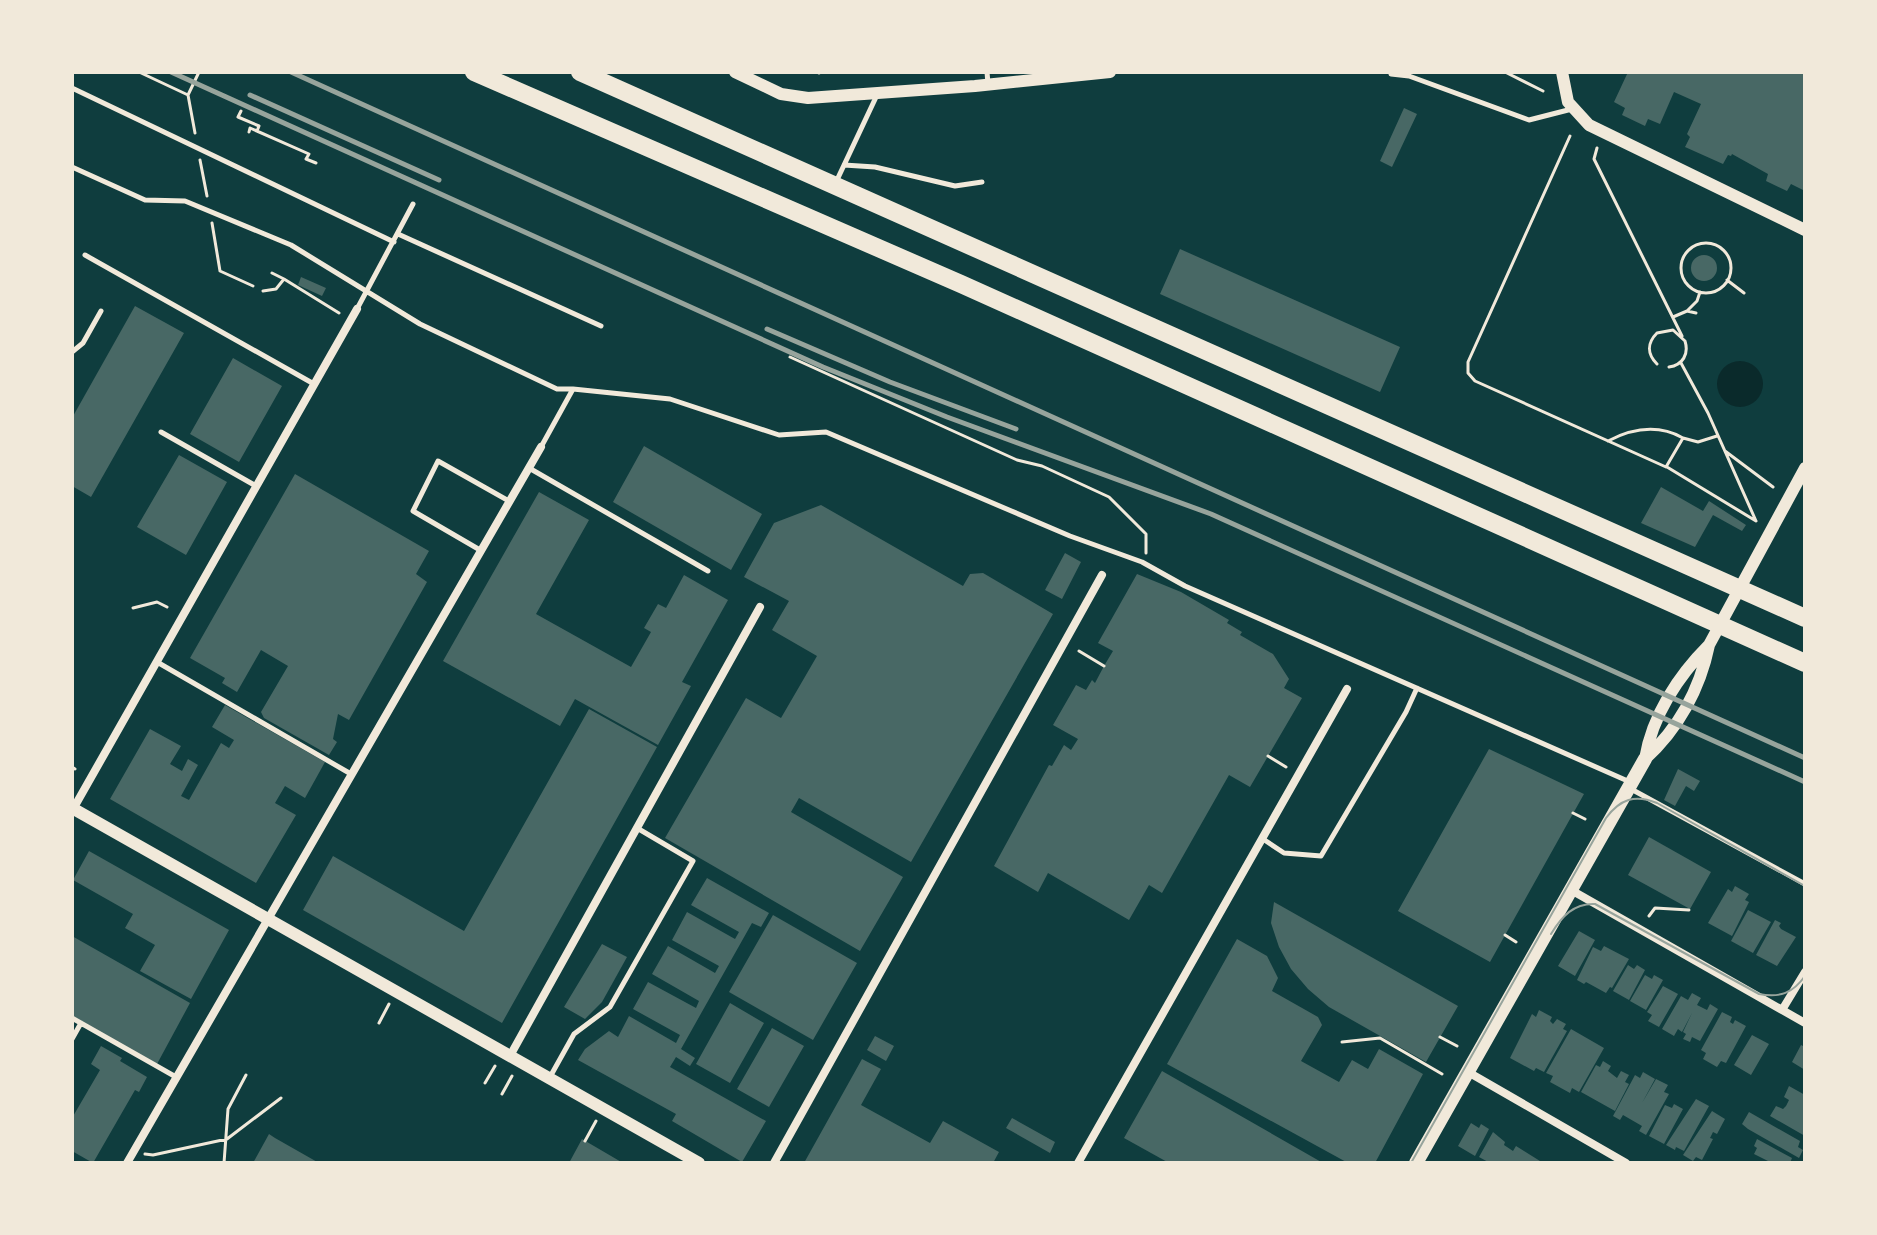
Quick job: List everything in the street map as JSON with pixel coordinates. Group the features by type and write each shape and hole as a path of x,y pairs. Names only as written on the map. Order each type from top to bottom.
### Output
{"highway":[{"path":"474,72 961,284 1805,663"},
{"path":"580,72 1805,618"}],"main road":[{"path":"1416,1163 1645,759"}],"street":[{"path":"735,72 781,94 808,98 877,95 988,79 1110,72"},
{"path":"1562,72 1564,94 1573,109 1589,125 1805,230"},
{"path":"357,309 72,809 511,1054 699,1163"},
{"path":"127,1163 541,447"},
{"path":"1645,759 1649,734 1686,669 1709,645 1804,472"},
{"path":"774,1163 1102,575"},
{"path":"511,1054 760,607"},
{"path":"1078,1163 1347,689"},
{"path":"1571,890 1805,1023"},
{"path":"1782,1010 1805,972"},
{"path":"1468,1072 1626,1163"}],"lane":[{"path":"1391,74 1409,76 1529,120 1573,109"},
{"path":"72,88 394,242"},
{"path":"836,181 877,95"},
{"path":"844,165 875,167 955,186 982,182"},
{"path":"72,167 145,200 185,201 291,245 420,324 557,389 670,399 779,435 826,432 1070,536 1142,562 1185,586 1630,785 1805,884"},
{"path":"357,309 413,204"},
{"path":"398,234 601,326"},
{"path":"85,255 314,384"},
{"path":"72,352 83,343 101,311"},
{"path":"541,447 573,389"},
{"path":"161,432 256,486"},
{"path":"480,550 413,511 438,461 509,501"},
{"path":"528,468 708,571"},
{"path":"157,662 351,774"},
{"path":"1262,838 1284,853 1321,856 1417,688"},
{"path":"550,1077 574,1034 610,1007 693,861 637,828"},
{"path":"72,1018 177,1078"},
{"path":"72,1039 81,1023"}],"path":[{"path":"139,72 188,95"},
{"path":"196,139 188,95 199,72"},
{"path":"1505,72 1543,91"},
{"path":"241,111 238,117 259,126 257,131"},
{"path":"249,132 250,128 309,154 306,159 316,163"},
{"path":"1570,136 1468,362 1468,373 1475,381 1666,467 1756,521 1708,413 1681,363 1687,346 1594,159 1597,148"},
{"path":"199,153 207,197"},
{"path":"209,212 220,271 253,286"},
{"path":"1700,243 1709,243 1723,250 1730,265 1727,280 1715,291 1700,292 1686,283 1681,268 1686,252 1700,243"},
{"path":"272,273 339,313"},
{"path":"263,291 276,289 284,279"},
{"path":"1727,280 1744,293"},
{"path":"1673,317 1687,311 1697,301 1700,292"},
{"path":"1687,311 1696,313"},
{"path":"1657,364 1650,353 1653,337 1667,330 1682,336"},
{"path":"790,357 1017,460 1042,466 1109,497 1146,534 1147,550 1142,562"},
{"path":"1669,367 1681,363"},
{"path":"1608,441 1625,432 1644,429 1661,429 1698,442 1717,436"},
{"path":"1666,467 1683,438"},
{"path":"1723,450 1773,487"},
{"path":"133,608 157,602 167,607"},
{"path":"1079,651 1104,666"},
{"path":"1268,756 1286,767"},
{"path":"1573,813 1585,819"},
{"path":"1649,916 1655,908 1689,910"},
{"path":"1505,935 1516,942"},
{"path":"379,1023 389,1004"},
{"path":"1440,1037 1457,1046"},
{"path":"1342,1042 1380,1038 1442,1074"},
{"path":"485,1083 496,1064"},
{"path":"502,1094 514,1074"},
{"path":"224,1163 228,1109 246,1075"},
{"path":"133,1152 153,1155 227,1139 281,1098"},
{"path":"585,1141 596,1121"}],"water":[{"path":"1740,361 1756,368 1763,384 1756,400 1740,407 1724,400 1717,384 1724,368"}],"building":[{"path":"1628,72 1805,72 1803,190 1791,184 1787,191 1766,181 1768,174 1732,154 1723,164 1685,147 1690,137 1687,134 1701,104 1674,92 1660,124 1648,119 1645,126 1622,115 1625,108 1614,102"},
{"path":"1404,108 1417,114 1392,167 1380,161"},
{"path":"1180,249 1400,347 1380,392 1160,294"},
{"path":"1704,255 1713,259 1717,268 1713,277 1704,281 1695,277 1691,268 1695,259"},
{"path":"301,277 326,288 322,296 298,285"},
{"path":"135,306 184,333 91,497 72,486 72,418"},
{"path":"233,358 282,386 239,462 190,434"},
{"path":"644,446 762,514 731,570 613,502"},
{"path":"179,455 227,482 186,555 137,527"},
{"path":"295,474 429,551 416,574 427,582 349,720 338,714 333,739 337,742 329,755 264,718 261,712 288,666 261,650 237,692 222,683 225,678 190,658"},
{"path":"1661,487 1703,511 1709,501 1746,525 1742,531 1713,515 1695,547 1641,523"},
{"path":"539,492 589,520 536,614 631,667 651,632 644,628 658,604 666,608 684,575 728,600 682,682 691,686 658,745 575,699 560,726 443,661"},
{"path":"821,505 963,586 970,574 983,573 1053,614 911,862 799,798 791,812 903,877 860,951 665,838 746,698 781,718 817,656 772,630 789,601 744,577 774,523"},
{"path":"1065,553 1081,562 1062,599 1045,590"},
{"path":"1137,574 1181,592 1229,620 1227,623 1242,632 1240,635 1273,654 1289,679 1284,688 1302,698 1250,787 1229,775 1162,893 1149,885 1129,920 1048,873 1038,892 994,866 1049,765 1052,766 1064,745 1071,750 1078,739 1053,725 1076,685 1086,690 1092,680 1095,683 1113,651 1098,643"},
{"path":"225,705 325,762 305,798 285,786 275,803 296,815 256,883 110,799 150,729 181,746 170,764 182,771 188,759 198,765 181,796 189,800 221,743 229,748 234,740 212,727"},
{"path":"589,709 657,747 502,1023 303,910 333,856 464,931"},
{"path":"1489,749 1584,794 1490,962 1398,911"},
{"path":"1678,769 1700,781 1694,791 1686,786 1675,806 1664,800"},
{"path":"1649,837 1711,872 1690,909 1628,875"},
{"path":"89,851 229,930 191,999 140,971 155,945 125,928 133,914 73,880"},
{"path":"707,878 769,913 761,927 752,923 681,1049 695,1058 690,1066 676,1057 670,1067 766,1121 742,1162 672,1121 676,1114 578,1060 585,1049 609,1031 618,1037 629,1016 676,1043 680,1035 633,1009 648,982 696,1008 699,1001 652,974 668,946 715,973 719,966 672,940 687,912 735,939 739,932 691,905"},
{"path":"1735,886 1749,894 1745,900 1749,902 1732,936 1708,923 1728,889 1732,892"},
{"path":"1274,902 1458,1006 1426,1062 1329,1007 1308,989 1291,969 1279,947 1271,923"},
{"path":"1748,910 1771,922 1753,953 1731,941"},
{"path":"773,915 857,963 813,1040 729,992"},
{"path":"1775,920 1781,923 1781,929 1796,937 1777,966 1756,955"},
{"path":"1579,931 1595,940 1575,976 1558,966"},
{"path":"72,936 190,1003 157,1064 72,1016"},
{"path":"1237,939 1267,956 1278,978 1272,991 1318,1017 1322,1025 1301,1061 1339,1082 1352,1060 1368,1069 1379,1049 1423,1074 1375,1163 1348,1163 1167,1064"},
{"path":"602,944 627,957 602,1002 585,1019 564,1007"},
{"path":"1604,946 1629,959 1606,993 1577,980 1593,947 1601,951"},
{"path":"1628,965 1634,969 1637,965 1645,970 1629,1000 1613,991"},
{"path":"1645,975 1652,979 1654,975 1663,980 1646,1010 1630,1001"},
{"path":"1663,986 1678,994 1659,1027 1648,1021 1652,1015 1647,1012"},
{"path":"1692,993 1701,998 1697,1005 1707,1010 1710,1004 1718,1009 1700,1041 1692,1037 1690,1042 1683,1039 1686,1034 1683,1032 1692,1013 1682,1032 1678,1029 1674,1036 1662,1029 1681,996 1688,1000"},
{"path":"730,1003 764,1023 730,1083 696,1064"},
{"path":"1539,1010 1552,1017 1550,1021 1553,1024 1557,1019 1566,1024 1563,1029 1567,1031 1544,1072 1536,1068 1534,1071 1510,1058 1532,1014 1536,1017"},
{"path":"1722,1012 1732,1017 1730,1022 1733,1024 1735,1020 1746,1026 1726,1063 1721,1061 1717,1067 1703,1059 1706,1053 1701,1050"},
{"path":"772,1028 804,1046 769,1107 737,1089"},
{"path":"1571,1029 1604,1048 1579,1092 1572,1088 1570,1093 1550,1082 1553,1076 1546,1073"},
{"path":"1752,1035 1769,1044 1751,1075 1734,1065"},
{"path":"875,1036 894,1046 886,1061 867,1050"},
{"path":"1801,1045 1805,1047 1805,1070 1792,1062"},
{"path":"101,1046 147,1077 139,1092 135,1090 93,1163 72,1151 72,1118 100,1070 91,1064"},
{"path":"862,1059 881,1069 861,1105 930,1143 943,1121 999,1152 993,1163 804,1163"},
{"path":"1603,1061 1611,1066 1608,1071 1617,1078 1621,1071 1629,1075 1625,1082 1629,1084 1615,1111 1581,1092 1596,1065 1600,1067"},
{"path":"1162,1071 1323,1163 1169,1163 1124,1138"},
{"path":"1643,1072 1655,1079 1642,1103 1656,1079 1668,1085 1664,1092 1669,1094 1646,1135 1639,1131 1642,1126 1623,1115 1620,1120 1613,1116 1635,1075 1640,1078"},
{"path":"1789,1086 1805,1095 1805,1136 1770,1116 1776,1106 1783,1109 1786,1106 1789,1100 1784,1097"},
{"path":"1696,1099 1709,1106 1684,1151 1676,1147 1675,1150 1666,1145"},
{"path":"1674,1104 1683,1109 1664,1144 1649,1136 1665,1105 1672,1108"},
{"path":"1712,1111 1725,1119 1717,1134 1713,1132 1710,1138 1713,1139 1702,1160 1696,1157 1693,1161 1683,1155"},
{"path":"1749,1112 1800,1141 1798,1147 1803,1150 1799,1158 1742,1124"},
{"path":"1012,1118 1055,1142 1050,1153 1006,1128"},
{"path":"1471,1123 1489,1129 1475,1156 1458,1146"},
{"path":"1493,1132 1505,1142 1504,1145 1513,1151 1516,1146 1539,1163 1490,1163 1479,1157"},
{"path":"269,1134 275,1138 319,1163 253,1163"},
{"path":"582,1139 623,1163 569,1163"},
{"path":"1757,1139 1792,1158 1790,1163 1772,1163 1754,1154"}],"tram line":[{"path":"1411,1163 1606,818 1617,806 1635,799 1657,803 1805,886"},
{"path":"1551,934 1569,912 1595,904 1759,994 1785,993 1796,987 1805,976"}],"railway":[{"path":"171,72 823,367 947,417 1211,514 1805,782"},
{"path":"291,72 1805,758"},
{"path":"250,95 439,180"},
{"path":"767,329 890,382 1016,429"}]}
